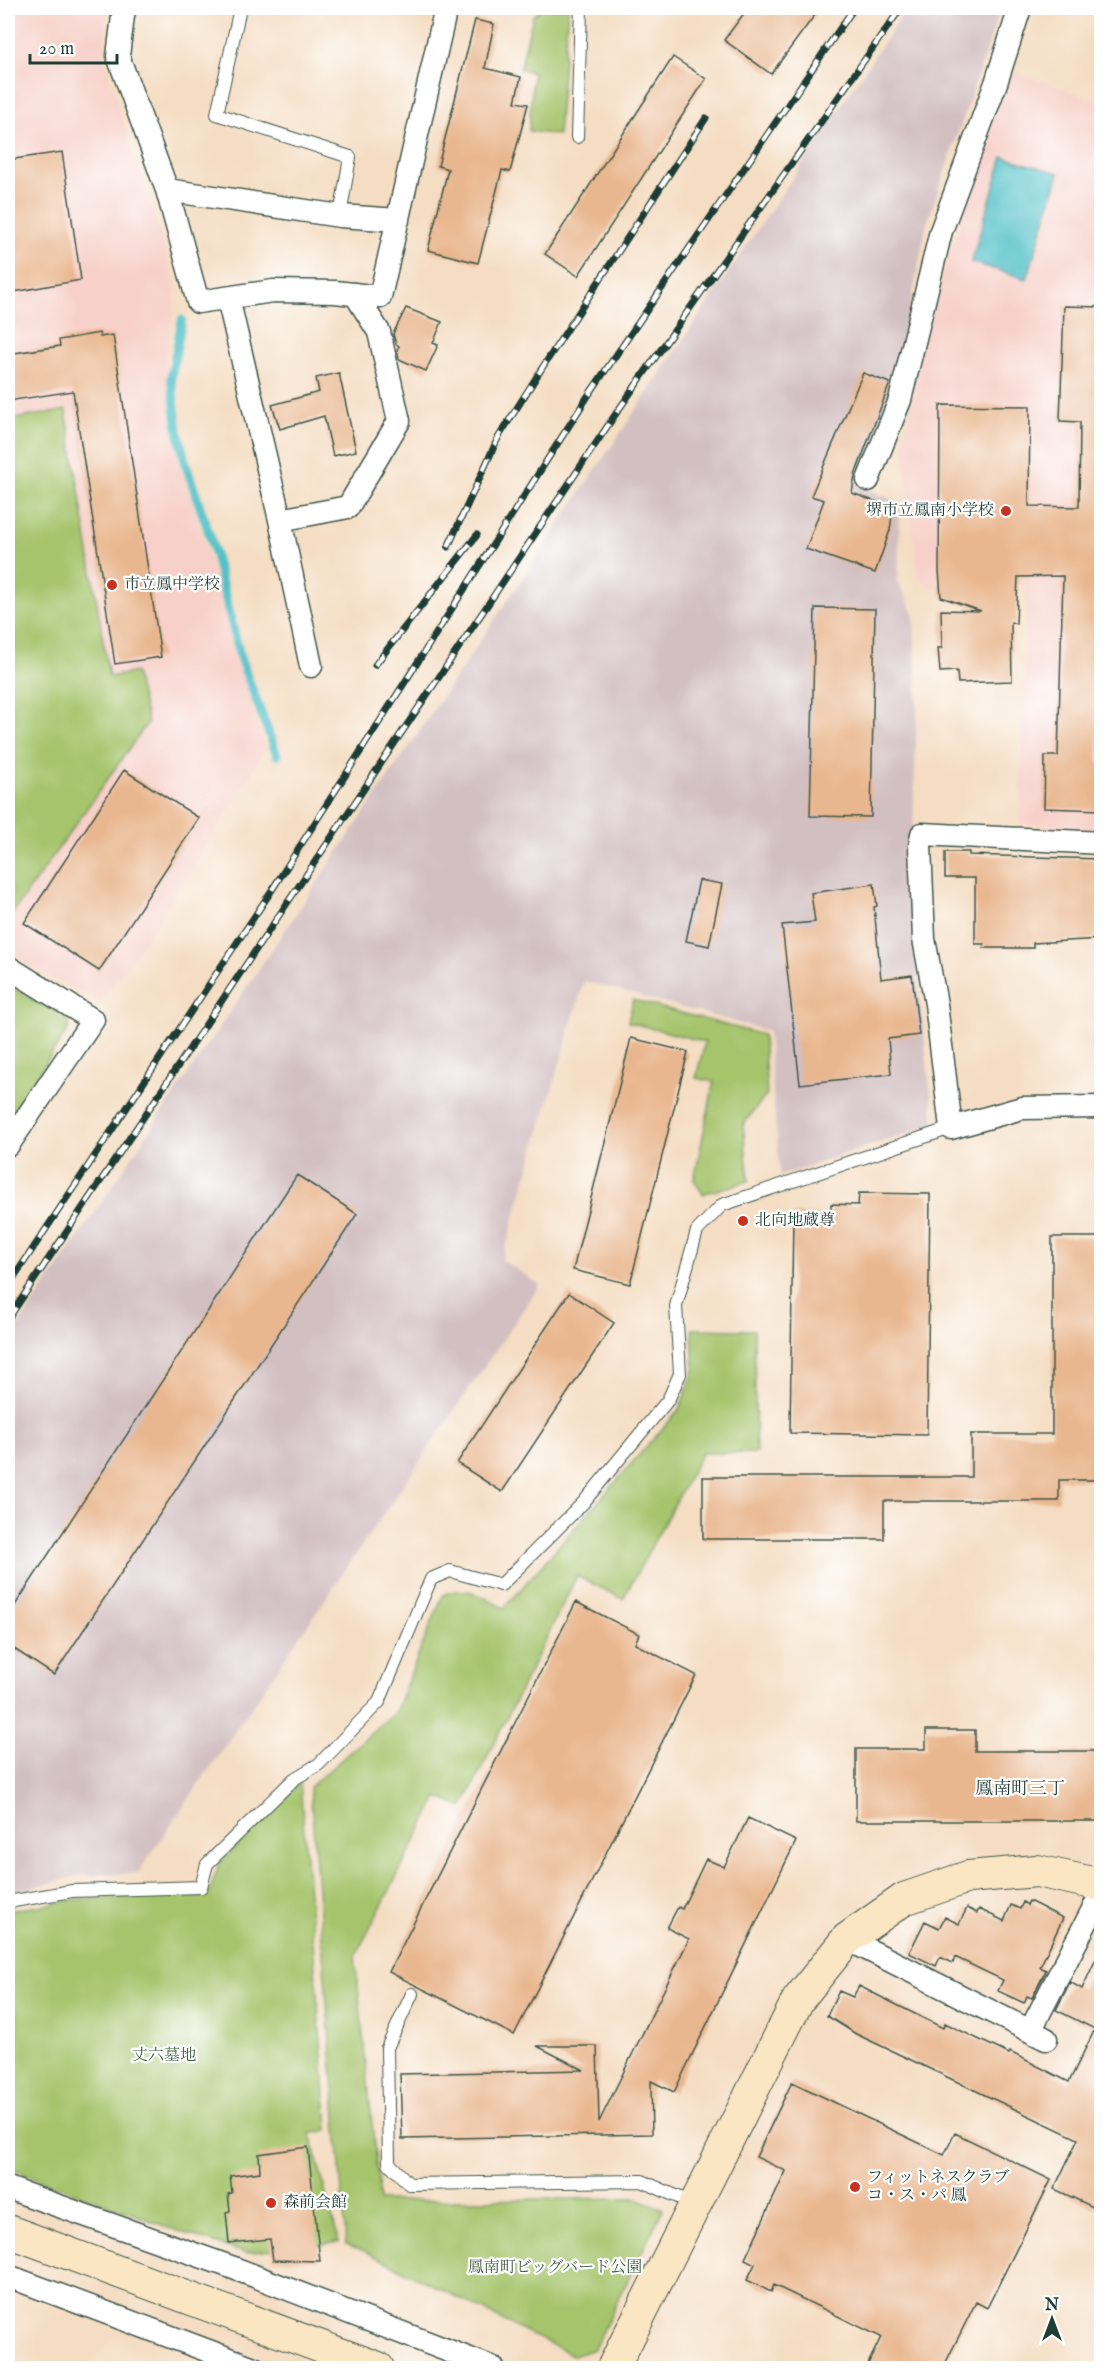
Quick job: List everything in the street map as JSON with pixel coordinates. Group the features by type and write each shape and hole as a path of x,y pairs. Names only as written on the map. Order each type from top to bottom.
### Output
{"street":[{"path":"124,8 118,56 167,190 198,303 273,291 380,297 446,8"},
{"path":"868,480 900,400 941,231 996,83 1020,8"},
{"path":"167,190 340,216 398,220"},
{"path":"280,520 348,507 399,420 379,332 355,294"},
{"path":"228,298 280,520 311,666"},
{"path":"1101,843 922,834 920,846 924,939 936,1004 951,1128 1022,1108 1101,1107"},
{"path":"8,967 93,1020 10,1135"},
{"path":"613,2368 798,2000 847,1939 904,1899 968,1877 1037,1871 1101,1885"},
{"path":"847,1939 1038,2035 1101,1892"},
{"path":"8,2188 231,2267 493,2368"},
{"path":"8,2231 378,2368"},
{"path":"8,2276 254,2368"}],"lane":[{"path":"240,8 218,114 350,158 340,216"},
{"path":"578,137 581,8"},
{"path":"8,1902 72,1891 201,1887 207,1864 294,1779 319,1764 379,1702 431,1579 450,1571 501,1586 583,1503 668,1400 680,1374 676,1306 697,1231 713,1214 722,1205 951,1128"},
{"path":"412,1994 387,2048 389,2163 409,2184 642,2181 695,2205"}],"shaded area":[{"name":"市立鳳中学校","path":"8,8 108,8 104,58 144,189 162,236 175,286 166,360 170,422 265,749 232,806 138,951 101,1002 32,968 8,950"},
{"path":"907,8 1001,8 926,226 896,381 858,485 900,503 898,582 914,613 917,704 912,863 905,865 934,1124 780,1176 768,1031 584,981 502,1260 540,1285 138,1873 76,1876 8,1894 8,1341"},
{"name":"堺市立鳳南小学校","path":"1010,70 1101,102 1101,829 1020,825 1026,585 937,590 918,579 903,443 922,341"}],"green space":[{"path":"543,8 568,8 558,135 529,131 533,73 520,69 533,16"},
{"path":"66,410 109,677 135,672 148,722 12,914 8,911 8,420"},
{"path":"8,984 40,1004 68,1015 69,1028 15,1109 8,1111"},
{"path":"633,1000 763,1035 767,1094 743,1125 749,1181 703,1194 694,1180 714,1082 696,1078 705,1042 628,1022"},
{"name":"鳳南町ビッグバード公園","path":"692,1329 754,1330 756,1453 702,1453 623,1599 577,1576 462,1808 438,1797 355,1957 380,2201 637,2198 663,2209 594,2349 574,2356 365,2251 346,2244 310,1787 395,1712 443,1595 460,1590 468,1591 504,1608 679,1410 694,1371"},
{"name":"丈六墓地","path":"300,1782 328,2130 310,2134 339,2242 245,2253 181,2232 8,2168 8,1911 79,1899 209,1894 219,1864"}],"water":[{"path":"1003,157 1059,173 1027,279 971,262"}],"building":[{"path":"748,8 820,8 771,74 724,40"},
{"path":"475,20 494,24 485,68 521,77 515,102 528,104 510,172 502,170 478,263 428,250 448,169 438,166"},
{"path":"673,57 706,79 578,276 545,254"},
{"path":"62,152 81,280 8,293 8,160"},
{"path":"1064,306 1101,307 1101,631 1098,762 1101,762 1101,810 1044,808 1045,756 1058,756 1063,576 1018,577 1016,624 1011,622 1012,681 958,683 957,671 940,672 938,648 942,648 941,610 981,611 941,597 939,570 940,405 1030,406 1029,506 1079,507 1080,422 1060,421"},
{"path":"406,308 442,322 433,343 438,345 426,371 399,359 397,350 399,346 393,334"},
{"path":"99,333 100,337 113,335 161,657 115,664 73,391 8,401 8,354 60,346 59,340"},
{"path":"339,373 356,451 333,456 324,416 280,429 272,405 319,392 316,378"},
{"path":"863,373 890,383 855,475 852,493 893,508 890,530 875,573 806,549 824,500 811,496"},
{"path":"815,608 875,609 871,817 810,816"},
{"path":"124,770 199,818 99,971 24,923"},
{"path":"945,852 969,852 969,855 1101,859 1101,939 1033,943 1033,948 983,948 984,944 975,944 975,878 945,878"},
{"path":"699,880 722,884 709,946 686,941"},
{"path":"874,884 881,979 912,975 919,1035 888,1039 891,1074 800,1084 782,925 815,922 811,893"},
{"path":"631,1038 688,1052 630,1284 573,1270"},
{"path":"297,1175 357,1214 54,1675 8,1645 8,1616"},
{"path":"859,1193 930,1194 927,1435 790,1433 793,1214 831,1215 831,1204 858,1205"},
{"path":"1052,1237 1101,1237 1101,1480 1059,1480 1059,1501 884,1501 884,1539 703,1539 703,1477 971,1477 971,1434 1052,1434"},
{"path":"569,1293 614,1323 502,1492 457,1463"},
{"path":"576,1602 639,1634 635,1644 696,1675 514,2035 389,1972"},
{"path":"926,1730 975,1730 975,1751 1101,1751 1101,1821 856,1821 856,1749 926,1749"},
{"path":"748,1818 796,1841 674,2092 651,2081 652,2134 402,2139 400,2074 584,2070 537,2046 597,2046 599,2122 689,1939 667,1928 678,1907 682,1909 706,1859 724,1867"},
{"path":"1029,1901 1063,1918 1040,1967 1046,1970 1032,1998 1027,1996 1024,2003 998,1991 1003,1980 955,1957 953,1963 940,1957 936,1966 909,1953 925,1921 939,1928 945,1917 959,1924 967,1908 977,1913 979,1909 1004,1921 1011,1905 1020,1909 1023,1902 1027,1905"},
{"path":"1101,1948 1101,2194 1095,2208 1054,2189 1078,2139 856,2034 827,2016 839,1991 853,1997 859,1986 943,2028 945,2023 1069,2082 1095,2029 1056,2010 1070,1982 1082,1989"},
{"path":"792,2082 944,2155 955,2133 1051,2180 987,2308 976,2302 943,2368 866,2368 881,2337 774,2285 771,2292 747,2280 755,2264 745,2259 786,2171 756,2157"},
{"name":"森前会館","path":"308,2147 320,2261 273,2260 270,2239 229,2243 226,2212 230,2211 228,2194 232,2193 230,2176 260,2172 259,2154"}],"waterway":[{"path":"182,320 171,378 178,431 186,465 211,539 241,660 277,755"}],"railway":[{"path":"8,1286 270,893 588,396 854,8"},
{"path":"8,1319 617,412 901,8"},
{"path":"448,547 498,438 706,118"},
{"path":"375,665 477,535"}],"place":[{"name":"堺市立鳳南小学校","path":"1006,511"},
{"name":"市立鳳中学校","path":"112,585"},
{"name":"北向地蔵尊","path":"743,1221"},
{"name":"フィットネスクラブ コ・ス・パ 鳳","path":"855,2187"},
{"name":"森前会館","path":"271,2203"}],"district":[{"name":"鳳南町三丁","path":"1020,1789"}]}
